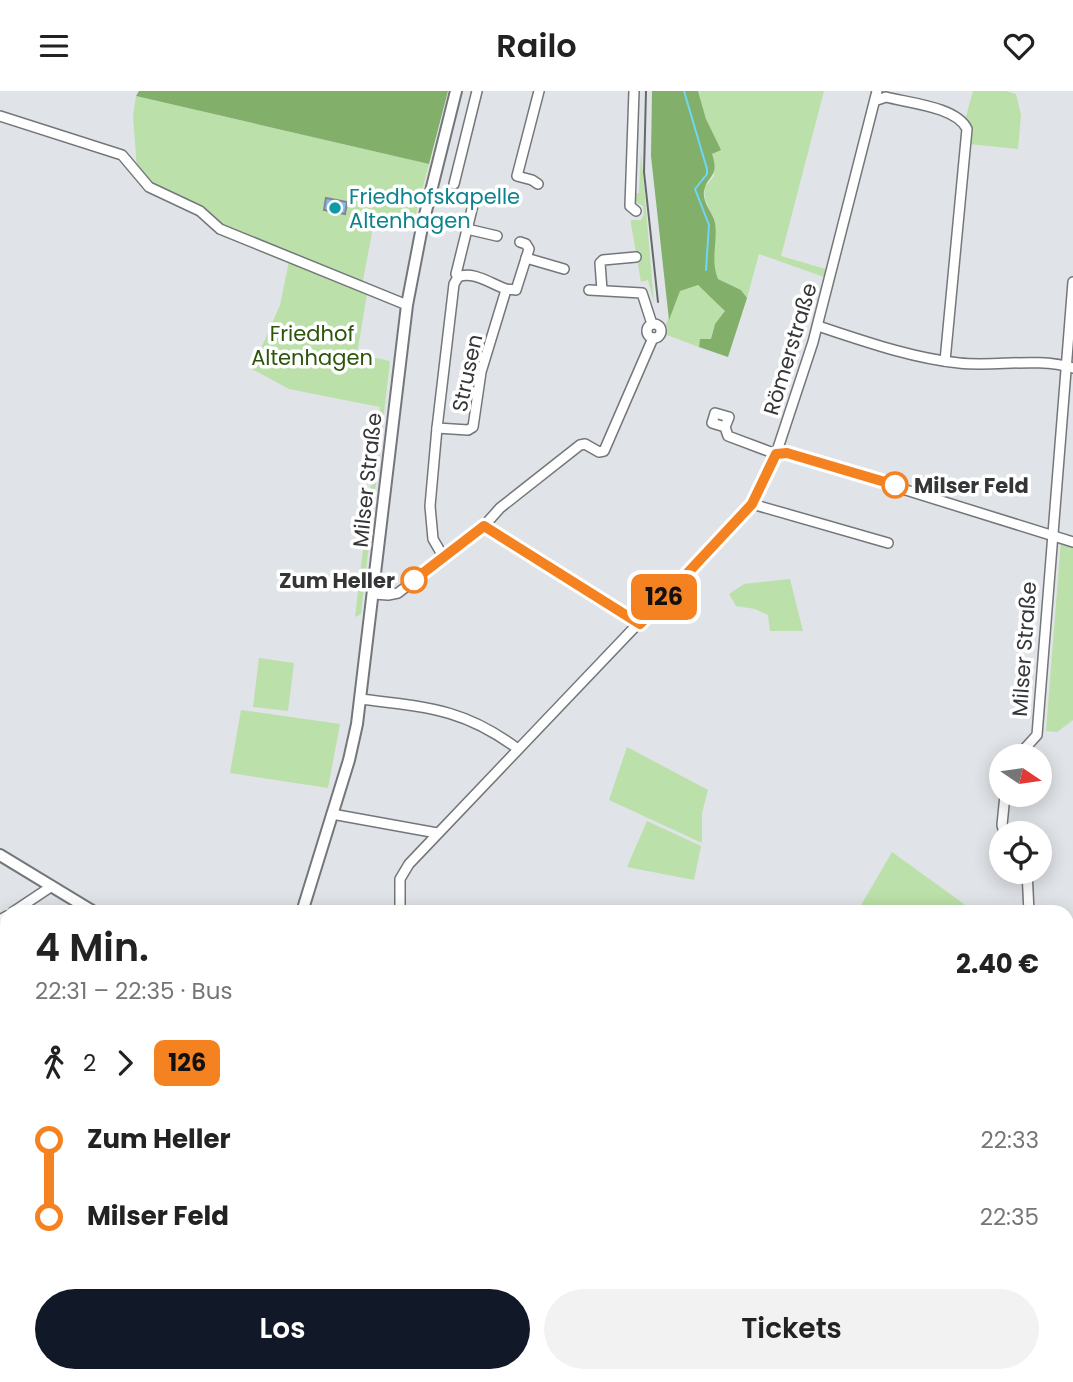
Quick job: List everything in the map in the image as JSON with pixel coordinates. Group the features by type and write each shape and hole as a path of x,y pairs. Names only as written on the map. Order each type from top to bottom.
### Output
{"main road":[{"name":"Milser Straße","path":"304,905 349,760 360,699 407,305 422,227 456,91"},
{"path":"0,855 83,905"}],"street":[{"path":"454,184 477,91"},
{"path":"538,184 517,176 539,91"},
{"path":"634,91 630,206 636,211"},
{"name":"Römerstraße","path":"400,905 400,879 403,872 437,833 752,504 776,454 818,326 877,95 949,113 960,118 967,129 945,361"},
{"path":"0,116 122,155 149,187 200,211 220,229 407,305"},
{"name":"Strusen","path":"444,558 433,539 431,483 454,284 458,277 456,274 473,205"},
{"path":"467,229 497,236"},
{"path":"520,242 526,244 529,249 526,258 564,269"},
{"path":"602,290 600,264 603,260 636,257"},
{"name":"Strusen","path":"436,428 468,430 473,427 481,372 506,290 516,290 526,258"},
{"path":"458,277 466,275 500,285 506,290"},
{"name":"Milser Straße","path":"1028,744 1037,734 1051,535 1069,367 1073,282"},
{"path":"373,594 398,593 484,526 500,508 580,445 585,444 599,452 604,451 653,338 647,331 652,324 642,293 589,290"},
{"path":"818,326 888,349 945,361 1069,367"},
{"path":"725,427 728,436 776,454 787,453 1073,542"},
{"path":"752,504 888,543"},
{"path":"484,526 640,624"},
{"path":"360,699 428,707 457,714 483,726 518,749"},
{"path":"332,814 437,833"},
{"path":"1028,884 1029,905"},
{"path":"24,905 52,886"}],"green space":[{"path":"139,91 448,91 429,164 136,96"},
{"path":"652,91 698,91 706,119 721,150 712,154 714,172 704,191 715,223 716,272 718,279 741,290 747,298 728,357 699,347 700,339 711,339 715,324 725,311 698,285 680,291 669,320 651,156"},
{"path":"698,91 824,91 781,256 829,270 827,278 759,254 747,298 741,290 718,279 713,267 715,222 705,199 704,188 714,176 711,154 720,150 706,119"},
{"path":"973,91 1006,91 1016,94 1021,115 1018,149 969,144 965,120"},
{"name":"Friedhof Altenhagen","path":"136,96 429,164 412,229 374,222 362,286 220,226 154,187 137,169 133,116"},
{"path":"641,151 654,303 648,280 641,282 631,224 631,220 641,220 644,214 643,206 634,201 633,194 639,193"},
{"name":"Friedhof Altenhagen","path":"289,261 367,294 357,354 390,361 361,614 355,617 380,407 289,389 252,369 280,305"},
{"path":"694,284 706,290 725,311 714,326 711,340 700,339 699,347 667,335 666,324 680,291"},
{"path":"1061,540 1073,543 1073,720 1057,732 1046,731"},
{"path":"790,579 803,631 770,631 768,615 755,609 736,606 729,594 744,584"},
{"path":"259,658 294,663 288,711 253,707"},
{"path":"241,710 340,724 328,788 230,773"},
{"path":"627,747 708,790 702,813 702,843 609,800"},
{"path":"647,821 701,846 694,880 627,867"},
{"path":"892,852 965,905 861,905"}],"building":[{"name":"Friedhofskapelle Altenhagen","path":"326,198 347,202 345,214 324,210"}],"waterway":[{"path":"684,91 707,169 707,174 695,189 709,225 706,270"}],"tram line":[{"path":"646,91 644,172 658,302"}],"bus line":[{"name":"126","path":"414,580 484,526 640,624 752,504 769,462 776,454 787,453 895,485"}],"place":[{"name":"Friedhofskapelle Altenhagen","path":"335,208"},
{"name":"Milser Feld","path":"895,485"},
{"name":"Zum Heller","path":"414,580"}]}
